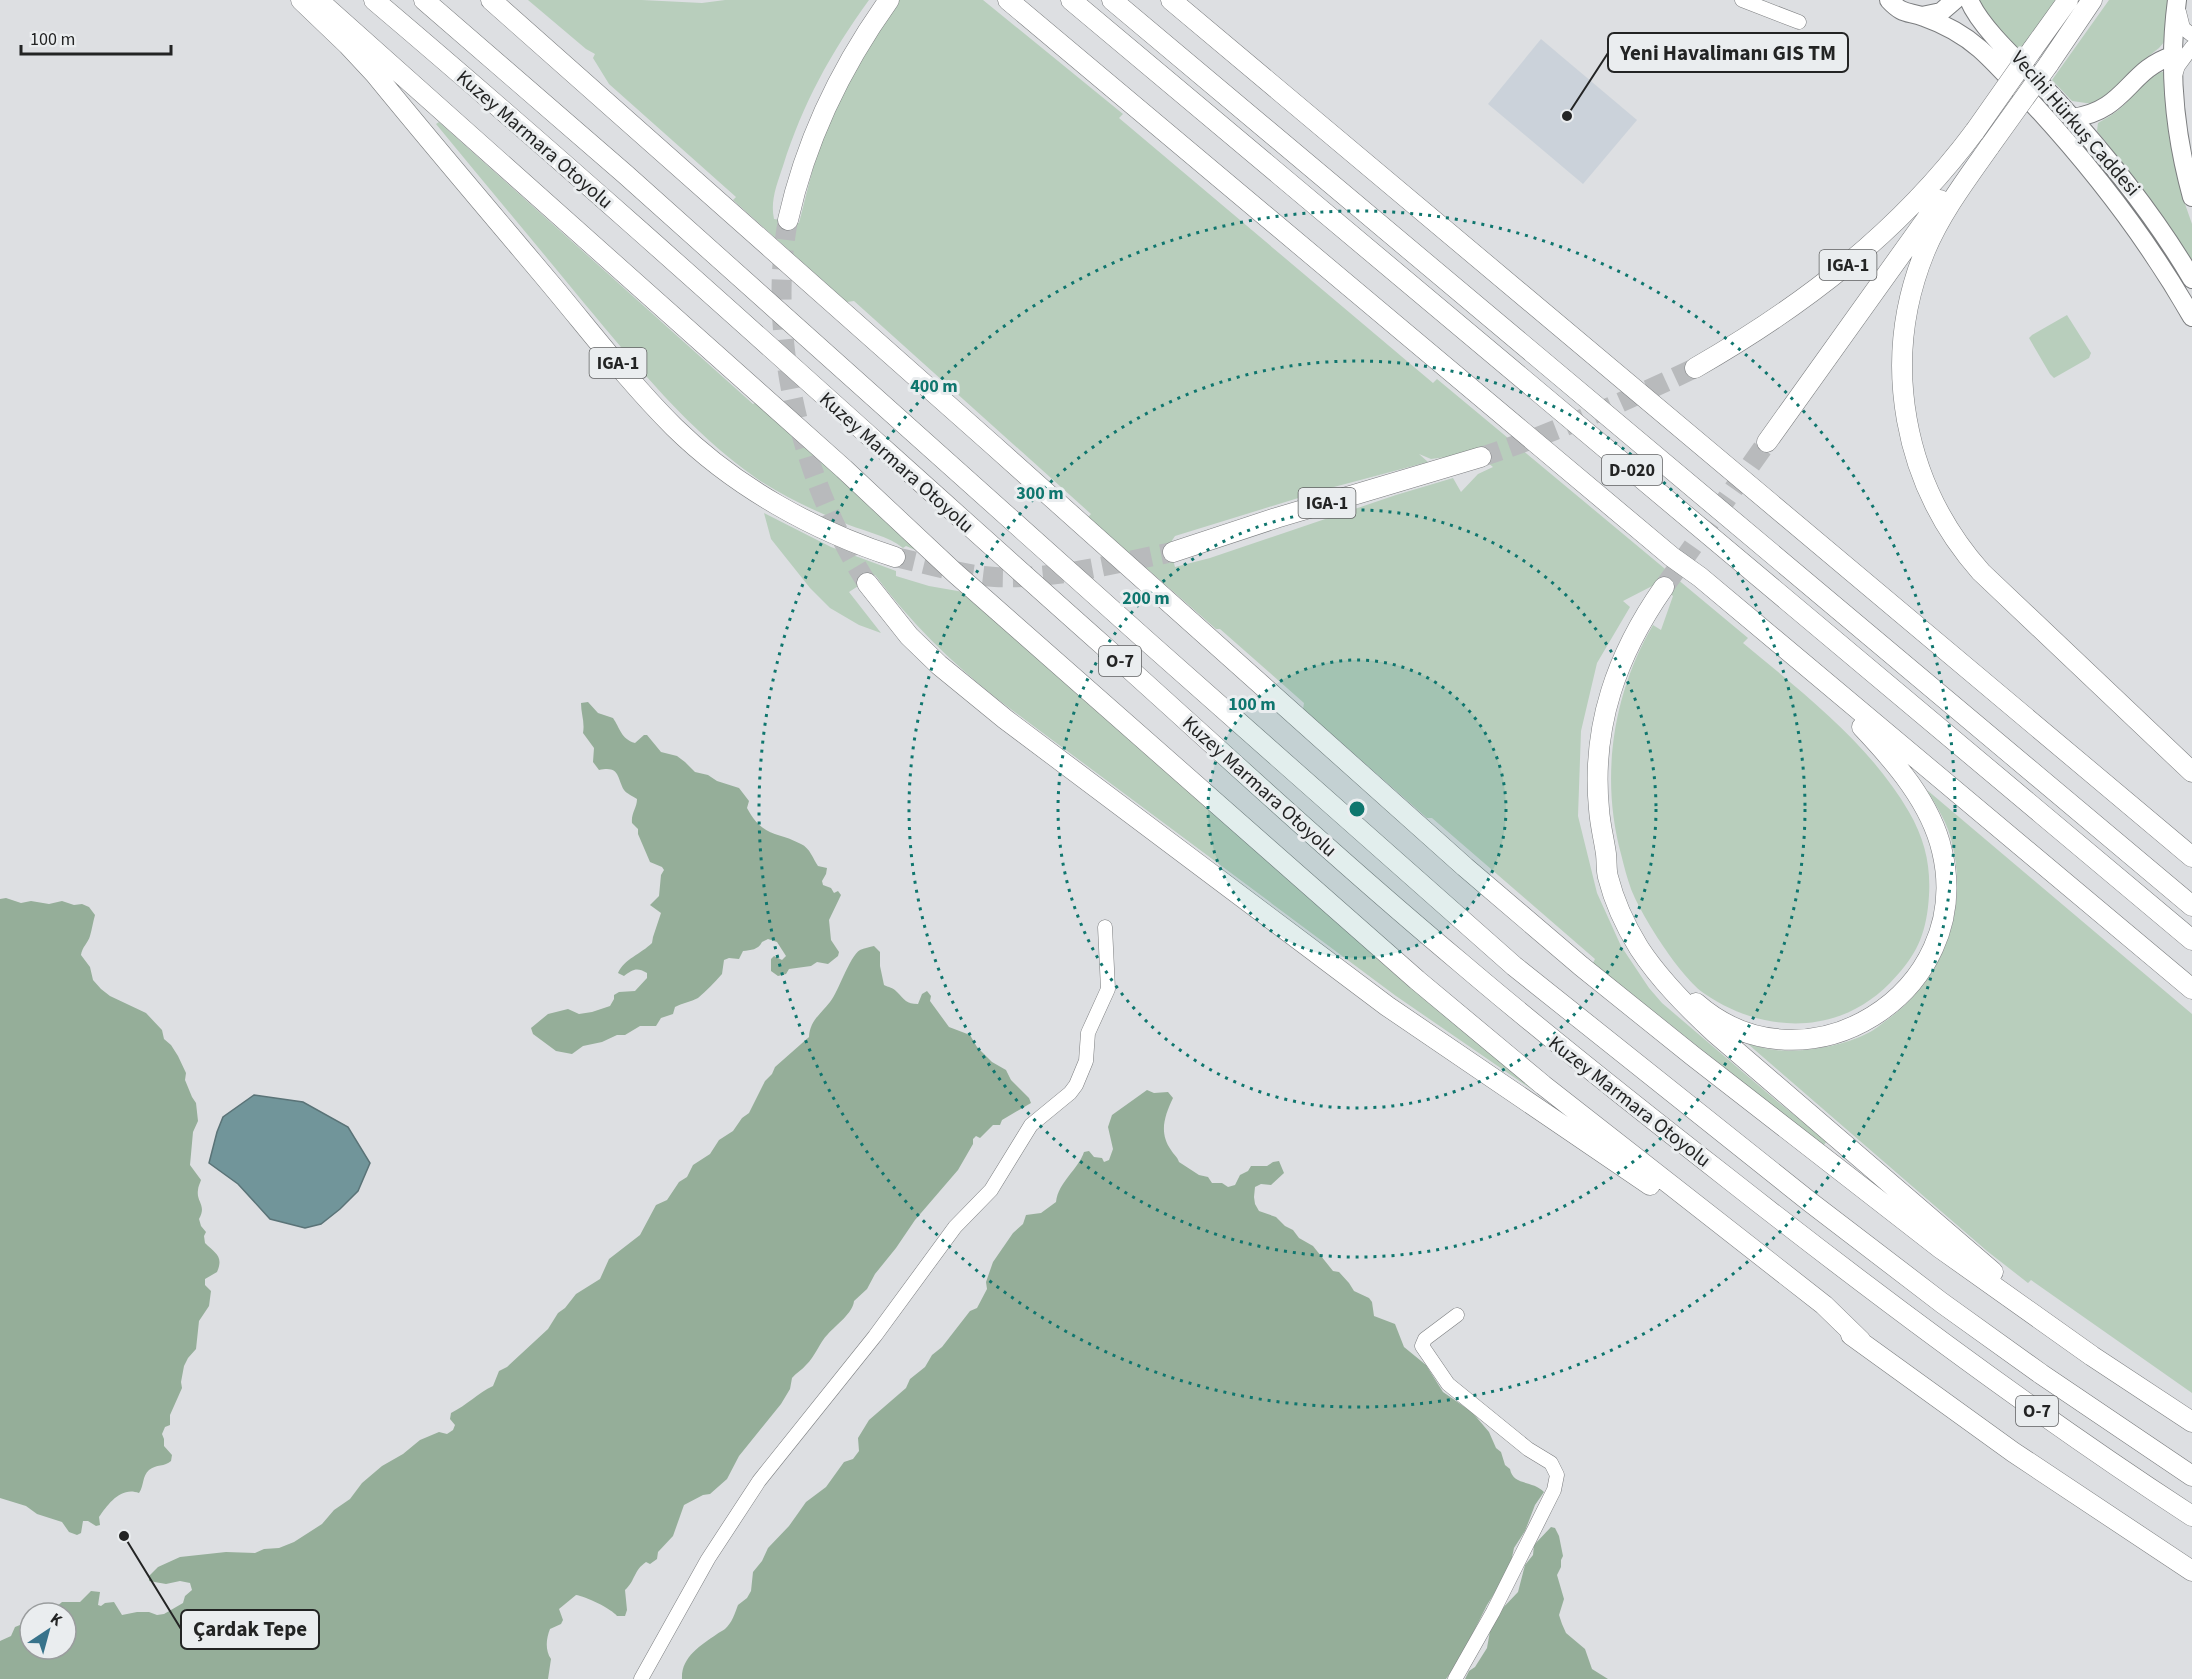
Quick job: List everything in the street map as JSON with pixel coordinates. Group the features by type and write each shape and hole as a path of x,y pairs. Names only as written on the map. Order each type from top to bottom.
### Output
{"highway":[{"name":"IGA-1","path":"301,0 375,74 620,366 680,432 729,473 768,500 844,538 895,557"},
{"path":"318,0 844,469 955,573 1363,933 1551,1091 1824,1305 1861,1341"},
{"name":"Kuzey Marmara Otoyolu","path":"374,0 618,212 1458,961 1608,1085 1884,1300 1990,1378 2192,1516"},
{"name":"Kuzey Marmara Otoyolu","path":"424,0 617,166 1158,651 1514,966 1904,1274 2042,1374 2192,1476"},
{"path":"490,0 1527,921 1702,1064 1940,1248 2192,1411"},
{"path":"788,220 801,168 821,116 850,59 889,0"},
{"path":"1008,0 1672,557 1707,583 2192,989"},
{"name":"D-020","path":"1071,0 2192,940"},
{"name":"D-020","path":"1112,0 2192,906"},
{"path":"1172,0 2192,857"},
{"name":"IGA-1","path":"1695,368 1798,304 1850,263 1908,211 1950,165 1983,139 2040,58 2068,0"},
{"path":"2040,58 2081,0"},
{"path":"2040,58 2092,0"},
{"path":"1767,442 1983,139"},
{"path":"1983,139 1925,251 1910,297 1903,335 1903,390 1911,445 1920,472 1941,519 1980,572 2192,772"},
{"name":"IGA-1","path":"1173,552 1276,518 1481,457"},
{"path":"1606,854 1622,896 1645,940 1679,986 1701,1007 1730,1025 1748,1032 1776,1038 1825,1036 1856,1026 1880,1012 1917,977 1932,951 1943,921 1946,870 1938,834 1929,814 1897,767 1844,709 1684,573 1672,557"},
{"path":"867,583 909,636 939,665 1029,737 1388,1006 1628,1169 1819,1314 1861,1341 2013,1452 2192,1571"},
{"path":"1664,587 1639,624 1610,692 1602,724 1597,782 1608,875 1625,922 1649,962 1687,1008 2027,1303 2092,1356 2192,1422"}],"main road":[{"name":"Vecihi Hürkuş Caddesi","path":"1889,0 1907,14 1922,16 1965,37 1980,49 2047,119 2100,181 2133,226 2192,317"},
{"path":"1922,16 1941,12 1954,0"},
{"name":"Vecihi Hürkuş Caddesi","path":"1969,0 1990,32 2072,118 2130,188 2192,279"},
{"path":"2178,0 2172,56 2173,86 2181,154 2192,197"},
{"path":"2072,118 2089,115 2105,108 2121,96 2152,64 2172,56"},
{"path":"2175,111 2192,155"}],"street":[{"path":"1742,0 1799,22"},
{"path":"2178,0 2183,28 2192,35"},
{"path":"2173,86 2178,66 2192,47"},
{"path":"641,1679 708,1559 759,1480 868,1345 941,1246 991,1190 1031,1125 1070,1094 1076,1085 1086,1061 1088,1033 1108,989 1105,927"},
{"path":"1455,1679 1493,1612 1554,1490 1557,1475 1551,1463 1528,1449 1448,1384 1422,1346 1425,1340 1457,1315"}],"shaded area":[{"path":"1541,39 1637,120 1583,184 1488,104"}],"green space":[{"path":"528,0 642,0 702,3 725,0 869,0 819,80 799,121 778,179 774,199 774,219 799,223 821,143 829,124 855,70 897,0 983,0 1123,114 1119,118 1433,383 1437,379 1748,638 1743,643 1834,720 1855,741 1893,787 1920,835 1927,858 1929,882 1924,930 1911,957 1890,983 1870,1000 1847,1013 1824,1020 1800,1023 1776,1022 1751,1017 1728,1007 1695,986 1663,946 1644,915 1631,889 1621,854 1615,825 1611,766 1614,736 1628,679 1653,625 1661,630 1673,596 1658,583 1623,601 1630,607 1597,663 1581,731 1578,816 1597,893 1621,946 1649,988 1662,1003 1827,1141 1823,1146 1593,963 1595,959 1432,818 1427,818 1303,709 1304,703 1088,517 1091,514 854,301 847,302 733,200 736,197 609,84 593,58 595,54","holes":["1476,453 1493,467 1478,474 1461,492 1453,478 1210,558 1175,567 1169,545 1175,536 1334,487 1428,462 1419,454 1431,459"]},
{"path":"1976,0 2056,0 2018,52 1985,16"},
{"path":"2109,0 2169,0 2165,41 2140,63 2109,96 2093,104 2072,101 2052,80"},
{"path":"2164,72 2169,137 2184,201 2192,224 2192,261 2139,184 2097,131 2098,123 2122,107 2153,75"},
{"path":"439,122 753,404 757,402 854,489 918,551 906,546 903,548 884,537 849,525 789,498 756,478 708,439 664,396 624,350 436,124"},
{"path":"2067,315 2091,353 2089,358 2054,378 2029,338"},
{"path":"764,513 831,547 896,571 896,576 929,586 969,593 1553,1104 1396,996 996,698 931,640 875,575 849,592 881,633 859,625 830,608 810,588 771,539"},
{"path":"588,702 598,713 613,718 624,736 630,741 635,743 647,735 661,752 677,756 695,772 739,788 749,801 747,808 759,824 771,832 804,846 818,866 827,868 822,881 823,885 831,888 834,893 838,891 841,895 829,920 831,940 839,952 838,956 828,964 817,962 811,966 789,969 786,974 778,976 771,971 771,959 774,956 782,960 786,956 777,942 768,939 756,948 743,951 739,959 724,960 722,974 698,998 675,1007 673,1014 661,1018 656,1026 640,1026 625,1035 617,1035 602,1042 583,1046 572,1054 556,1051 533,1034 531,1028 548,1014 568,1009 579,1014 592,1012 610,1006 614,995 619,992 635,991 647,978 647,973 638,969 624,976 618,973 628,960 652,943 661,913 650,905 659,896 661,875 664,870 650,862 638,829 632,823 637,799 624,790 614,771 599,770 593,762 594,748 583,733 581,703"},
{"path":"1927,790 2192,1014 2192,1393 2031,1280 2028,1283 1987,1251 1748,1044 1786,1051 1823,1048 1847,1042 1878,1027 1907,1003 1923,985 1937,964 1947,942 1954,918 1957,894 1956,868 1948,829"},
{"path":"6,898 21,903 31,901 49,904 62,901 74,905 82,904 89,907 95,915 90,936 81,955 90,967 93,980 110,996 146,1013 162,1030 164,1039 171,1045 186,1073 185,1080 196,1103 198,1121 193,1132 190,1165 201,1180 198,1188 202,1207 199,1219 206,1232 205,1243 219,1258 217,1272 205,1279 205,1285 211,1291 209,1306 199,1321 196,1349 184,1366 182,1388 170,1415 170,1425 165,1427 162,1434 164,1446 172,1455 171,1461 149,1470 139,1493 126,1492 116,1498 99,1517 100,1525 96,1526 83,1521 81,1533 77,1535 69,1532 62,1522 37,1514 26,1506 0,1498 0,899"},
{"path":"874,946 880,952 884,985 894,990 906,1001 918,1004 922,994 927,991 931,996 930,1001 949,1027 970,1035 977,1047 992,1062 1006,1070 1011,1080 1031,1103 1002,1120 1000,1125 993,1125 980,1138 976,1136 973,1139 973,1144 958,1170 915,1220 875,1274 867,1289 854,1301 847,1314 825,1338 809,1362 792,1378 790,1389 781,1404 739,1456 727,1479 710,1494 703,1495 684,1505 673,1536 658,1552 657,1559 650,1564 646,1562 639,1569 625,1590 627,1610 625,1616 617,1616 598,1603 576,1595 559,1609 563,1620 561,1624 550,1629 547,1641 551,1659 548,1679 0,1679 0,1641 11,1636 15,1627 18,1626 18,1661 78,1661 78,1602 91,1591 100,1592 98,1605 114,1602 122,1615 137,1612 164,1614 183,1603 185,1596 192,1590 190,1583 180,1581 166,1584 149,1581 149,1576 158,1567 180,1557 226,1552 255,1553 294,1542 322,1524 382,1466 403,1454 420,1440 439,1432 447,1434 453,1430 455,1425 450,1419 451,1413 493,1386 499,1371 507,1367 548,1329 558,1313 576,1294 600,1279 609,1259 640,1235 656,1205 667,1200 679,1182 687,1177 693,1165 710,1154 719,1140 733,1131 742,1118 749,1113 765,1081 775,1067 809,1037 814,1022 830,1002 848,967 862,949"},
{"path":"1147,1090 1154,1093 1168,1092 1173,1098 1164,1125 1167,1144 1179,1162 1199,1175 1208,1177 1212,1183 1222,1183 1228,1187 1235,1185 1240,1175 1248,1171 1251,1166 1267,1166 1279,1161 1284,1173 1271,1185 1261,1184 1255,1187 1255,1204 1259,1211 1276,1217 1293,1230 1299,1238 1313,1246 1333,1271 1339,1272 1354,1291 1369,1298 1372,1302 1374,1316 1395,1324 1404,1347 1426,1365 1443,1392 1472,1412 1489,1432 1496,1448 1501,1452 1505,1465 1515,1478 1540,1488 1544,1492 1514,1548 1511,1562 1499,1586 1460,1659 1446,1679 682,1679 688,1658 727,1627 738,1605 747,1598 751,1591 753,1572 762,1561 768,1548 789,1526 806,1502 826,1487 844,1462 853,1459 859,1451 858,1438 869,1420 906,1388 910,1379 925,1367 932,1355 942,1347 970,1311 977,1308 987,1289 986,1282 993,1262 1013,1233 1023,1224 1026,1215 1041,1213 1056,1202 1060,1188 1084,1152 1089,1151 1094,1157 1102,1158 1104,1162 1109,1160 1113,1149 1108,1127 1112,1115"},
{"path":"1551,1527 1555,1528 1559,1536 1563,1556 1557,1575 1564,1599 1559,1615 1562,1624 1566,1633 1585,1649 1592,1669 1608,1679 1465,1679 1487,1648 1490,1631 1499,1612 1518,1592 1525,1565 1533,1555 1534,1545"}],"water":[{"path":"254,1095 303,1102 348,1127 370,1163 358,1191 321,1224 305,1228 270,1219 238,1184 209,1163 223,1117"}],"tunnel":[{"path":"788,220 782,265 782,312 786,360 795,408 824,500 844,543 867,583"},
{"path":"1481,457 1563,427 1695,368"},
{"path":"1664,587 1767,442"},
{"path":"895,557 970,574 1017,577 1085,570 1173,552"}],"place":[{"name":"Yeni Havalimanı GIS TM","path":"1567,116"},
{"name":"Çardak Tepe","path":"124,1536"}]}
